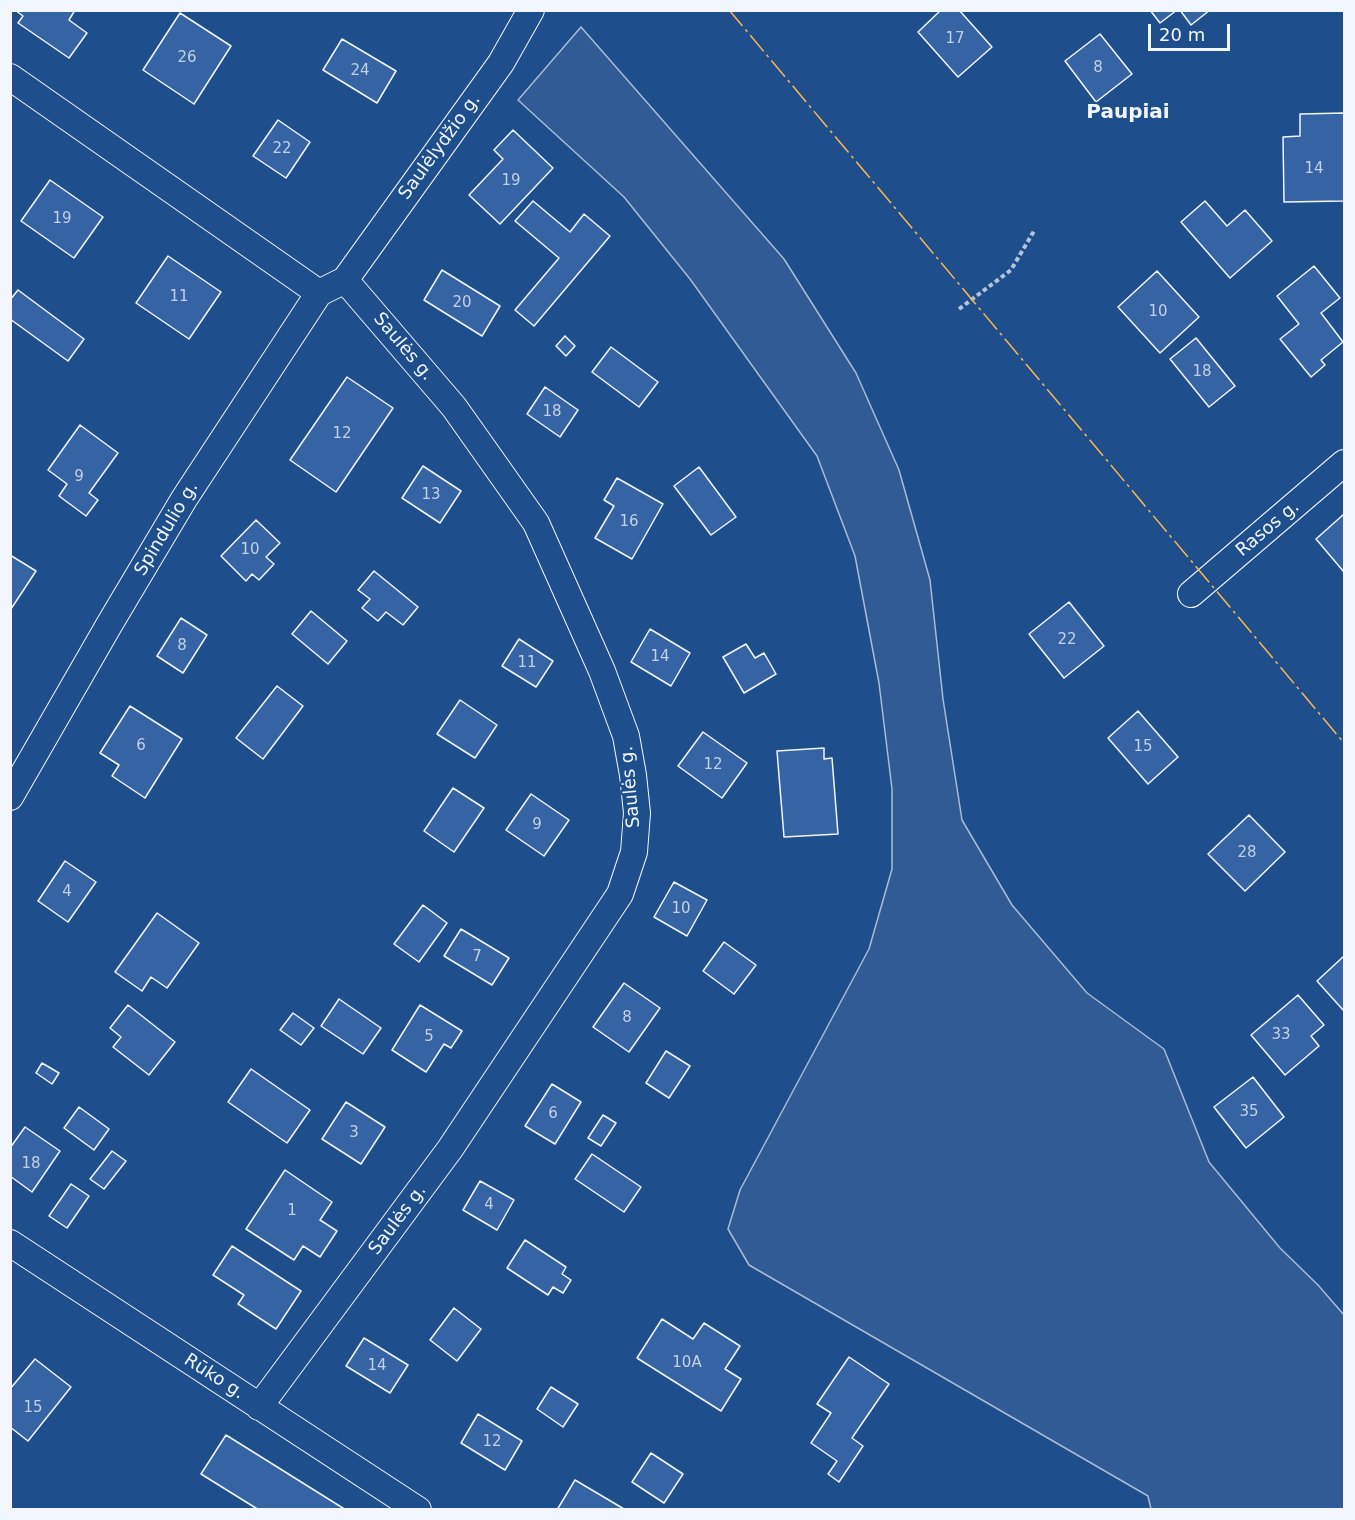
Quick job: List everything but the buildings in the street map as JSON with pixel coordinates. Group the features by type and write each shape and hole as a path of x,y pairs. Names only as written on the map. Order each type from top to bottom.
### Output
{"street":[{"name":"Saulėlydžio g.","path":"345,280 501,63 531,10"},
{"path":"10,77 319,293 345,280"},
{"name":"Saulės g.","path":"259,1407 450,1149 621,894 634,852 637,813 626,735 602,671 536,523 454,407 345,280"},
{"name":"Spindulio g.","path":"10,797 184,499 319,293"},
{"name":"Rasos g.","path":"1191,594 1344,463"},
{"name":"Rūko g.","path":"10,1243 418,1509"}],"path":[{"path":"959,309 1011,270 1034,231"}],"shaded area":[{"path":"581,27 784,259 856,373 899,470 930,580 943,699 962,820 1012,905 1087,993 1164,1049 1209,1162 1280,1248 1318,1285 1344,1315 1344,1509 1151,1509 1148,1496 749,1265 728,1229 740,1190 869,949 892,869 892,789 879,683 855,556 817,456 690,279 624,197 518,100"}],"power":[{"path":"729,10 1344,743"}],"district":[{"name":"Paupiai","path":"1128,113"}]}
